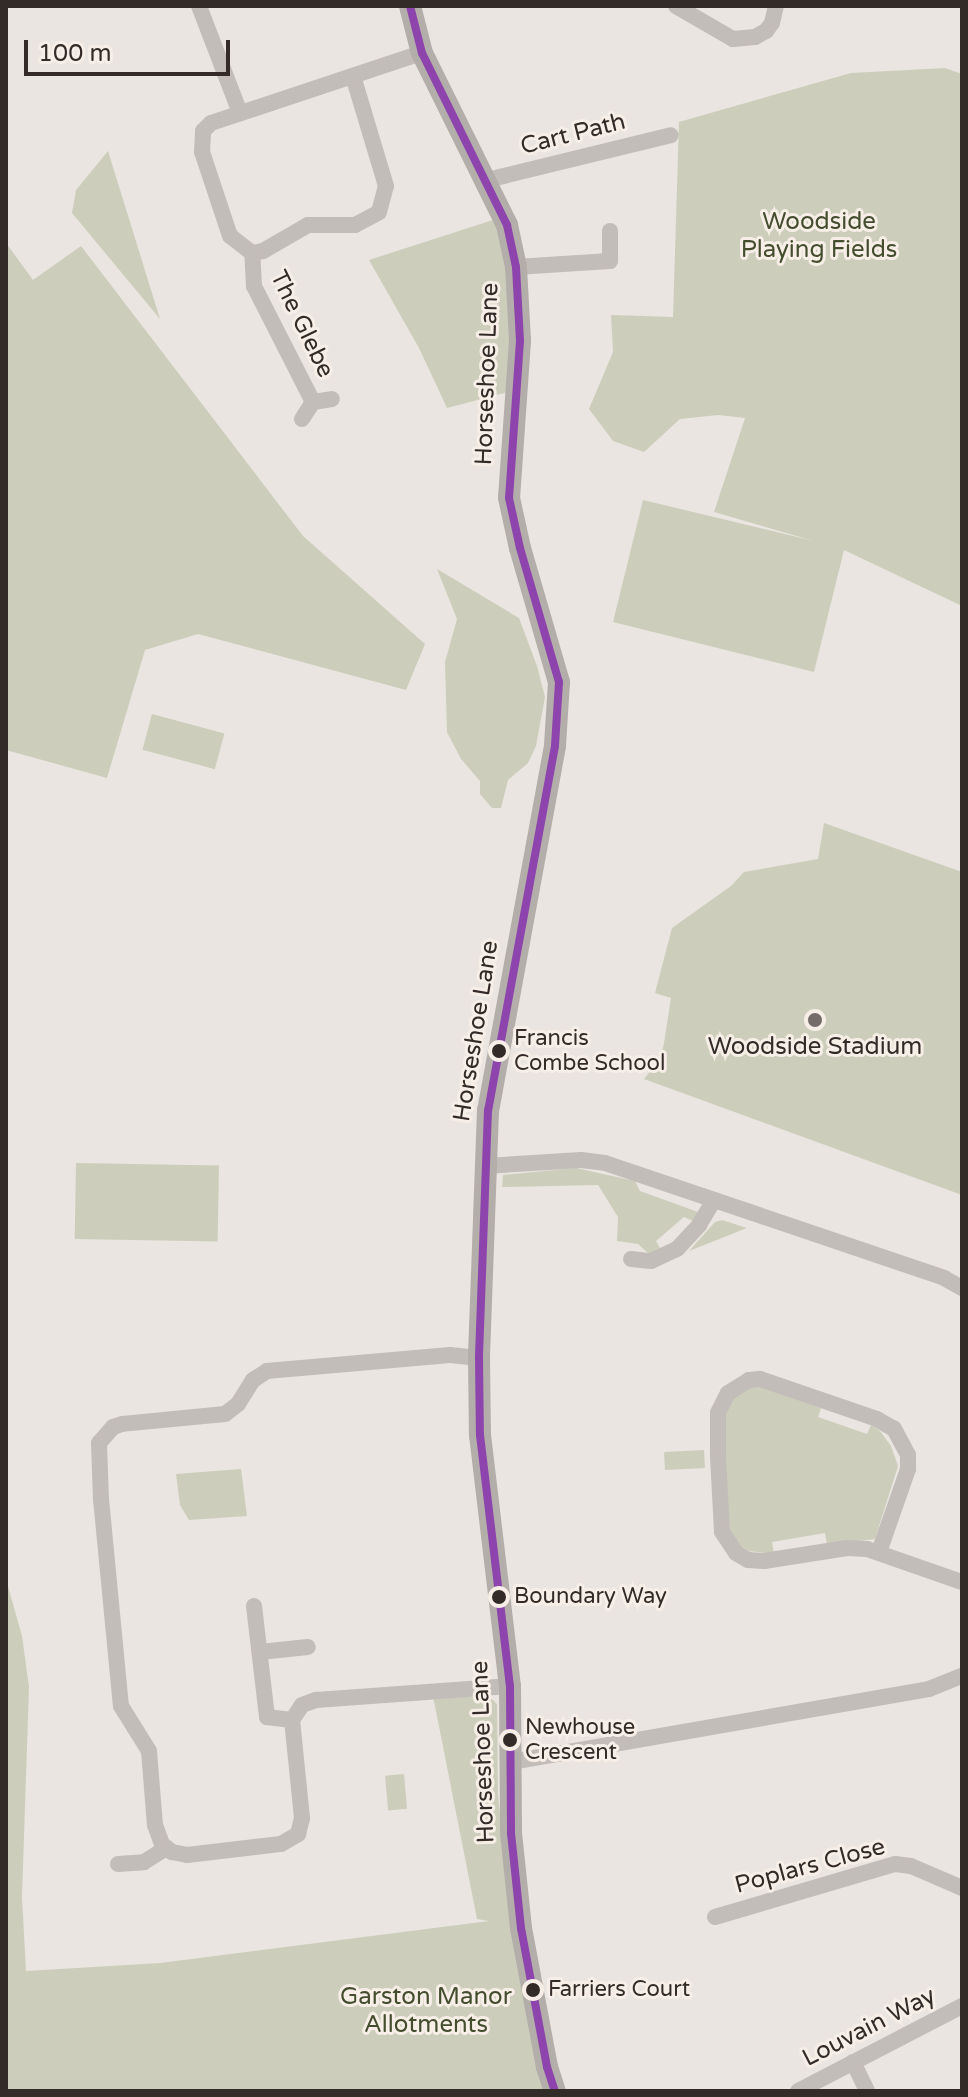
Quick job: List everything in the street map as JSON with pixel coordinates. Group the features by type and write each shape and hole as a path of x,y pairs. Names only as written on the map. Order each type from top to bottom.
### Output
{"street":[{"path":"199,6 240,113"},
{"name":"Horseshoe Lane","path":"410,6 422,53 507,225 516,267 520,341 509,498 520,548 555,659 559,708 488,1110 479,1358 480,1435 510,1686 511,1833 521,1928 547,2067 555,2091"},
{"path":"676,6 733,39 746,39 766,31 772,23 776,6"},
{"name":"The Glebe","path":"313,402 254,286 252,253 230,236 202,152 203,131 211,123 422,53"},
{"path":"252,253 263,251 308,225 355,225 379,212 386,186 353,76"},
{"name":"Cart Path","path":"487,180 671,135"},
{"path":"516,267 610,261 610,231"},
{"name":"The Glebe","path":"302,419 313,402 332,399"},
{"path":"485,1166 581,1160 605,1163 944,1278 962,1288"},
{"path":"631,1259 651,1261 677,1249 699,1225 714,1200"},
{"path":"479,1358 441,1355 267,1371 253,1380 238,1404 225,1414 122,1424 99,1443 96,1453 121,1706 149,1751 155,1825 166,1848 187,1855 281,1844 298,1834 302,1818 292,1720 302,1705 316,1700 510,1686"},
{"path":"879,1552 908,1469 908,1455 894,1429 877,1419 760,1379 749,1380 728,1393 718,1413 722,1532 727,1544 748,1560 847,1548 879,1552 962,1582"},
{"path":"254,1606 267,1717 292,1720"},
{"path":"260,1652 308,1647"},
{"path":"511,1762 929,1689 962,1676"},
{"path":"118,1864 144,1862 166,1848"},
{"name":"Poplars Close","path":"715,1917 895,1864 911,1866 962,1888"},
{"name":"Louvain Way","path":"798,2091 962,2006"},
{"path":"853,2062 867,2091"}],"green space":[{"name":"Woodside Playing Fields","path":"945,68 962,74 962,606 844,550 814,672 613,622 643,500 814,541 714,512 745,418 718,415 680,419 644,452 613,441 589,409 613,352 611,315 673,317 679,122 851,73"},
{"path":"108,151 160,319 72,213 76,190"},
{"path":"496,219 506,265 510,341 508,392 447,408 419,348 369,260"},
{"path":"6,243 33,280 81,246 303,536 425,644 406,690 198,634 145,650 107,778 6,750"},
{"path":"437,569 519,618 537,666 545,697 536,746 528,763 508,780 501,808 492,808 480,794 480,781 461,759 447,732 445,662 457,619"},
{"path":"152,714 224,733 215,769 142,750"},
{"name":"Woodside Stadium","path":"824,823 962,872 962,1195 644,1079 660,1060 664,1043 671,998 655,993 672,928 731,886 744,872 818,859"},
{"path":"76,1163 219,1165 218,1241 75,1239"},
{"path":"576,1168 635,1181 640,1191 698,1212 693,1221 684,1217 656,1241 661,1250 649,1254 638,1244 617,1241 618,1217 598,1185 502,1187 503,1175"},
{"path":"722,1220 747,1228 689,1251 715,1222"},
{"path":"756,1384 821,1408 818,1417 867,1434 871,1425 880,1431 891,1446 898,1466 875,1539 827,1545 825,1533 772,1542 774,1554 749,1551 736,1544 730,1530 722,1424 731,1395"},
{"path":"704,1450 705,1468 665,1470 664,1452"},
{"path":"241,1469 247,1516 189,1520 180,1505 176,1474"},
{"name":"Garston Manor Allotments","path":"6,1579 22,1636 29,1687 22,1897 26,1971 160,1963 489,1921 477,1919 433,1696 490,1697 497,1704 498,1795 511,1926 545,2091 6,2091"},
{"path":"404,1774 407,1809 388,1811 385,1776"}],"transit line":[{"path":"410,6 422,53 507,225 516,267 520,341 509,498 520,548 559,682 555,746 488,1110 479,1358 480,1435 510,1686 511,1833 521,1928 547,2067 555,2091"}],"place":[{"name":"Woodside Stadium","path":"815,1020"},
{"name":"Francis Combe School","path":"499,1051"},
{"name":"Boundary Way","path":"499,1597"},
{"name":"Newhouse Crescent","path":"510,1740"},
{"name":"Farriers Court","path":"533,1990"}]}
